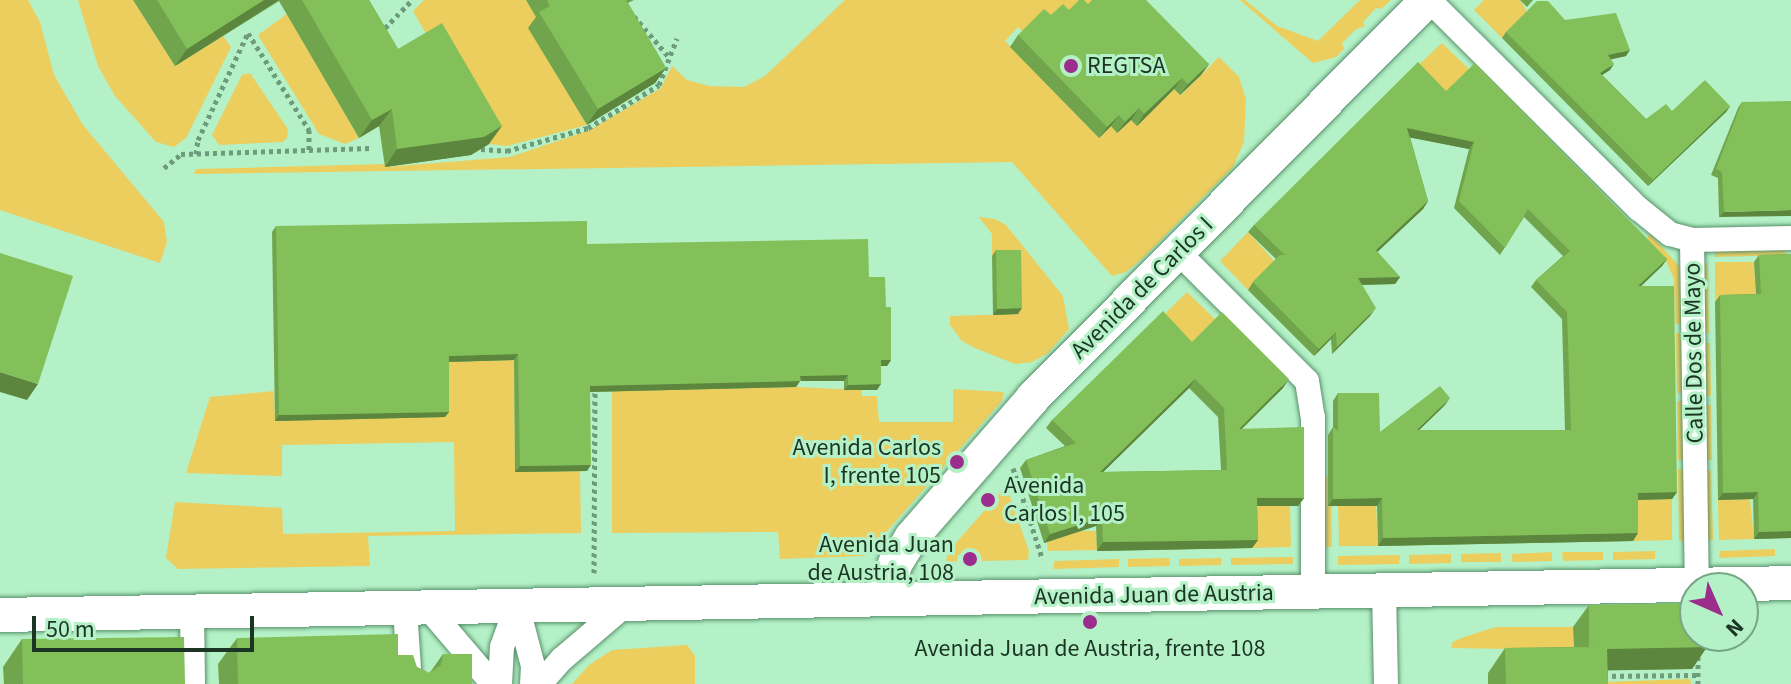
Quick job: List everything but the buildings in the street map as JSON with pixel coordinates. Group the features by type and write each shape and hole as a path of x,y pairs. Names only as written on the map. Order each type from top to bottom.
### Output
{"main road":[{"name":"Avenida de Carlos I","path":"886,598 895,564 911,538 1033,398 1428,0"},
{"name":"Avenida Juan de Austria","path":"1759,584 1791,583"},
{"name":"Avenida Juan de Austria","path":"0,615 1679,585"}],"street":[{"name":"Calle Dos de Mayo","path":"1428,0 1639,209 1670,234 1692,240 1697,572"},
{"path":"1692,240 1791,238"},
{"path":"1178,252 1307,381 1313,417 1313,592"},
{"path":"1384,590 1386,684"},
{"path":"540,684 562,659 629,602"},
{"path":"500,684 502,647 517,605"},
{"path":"517,605 533,666 532,684"},
{"path":"410,684 417,608"},
{"path":"417,608 493,684"},
{"path":"192,611 193,684"}],"path":[{"path":"385,28 412,0"},
{"path":"630,10 670,58"},
{"path":"196,154 198,140 248,33 309,130 309,153"},
{"path":"481,149 507,151 588,128 659,85 677,38"},
{"path":"164,168 181,154 309,153 370,148"},
{"path":"594,573 595,388"},
{"path":"1013,468 1042,558"},
{"path":"1698,652 1698,684"},
{"path":"1596,684 1596,676 1698,675"}],"shaded area":[{"path":"0,0 28,0 40,22 54,75 83,125 164,222 167,242 160,263 0,210"},
{"path":"78,0 133,0 175,66 223,36 231,47 186,138 174,147 156,142 115,96 98,66"},
{"path":"424,0 526,0 539,21 529,28 587,125 507,146 489,144 413,11"},
{"path":"845,0 1095,0 1080,16 1024,33 1018,27 1005,41 1099,138 1111,126 1131,120 1137,125 1174,89 1181,95 1219,57 1239,77 1246,99 1244,142 1233,167 1143,258 1126,272 1112,276 1012,162 193,174 197,169 385,164 386,167 510,157 590,130 661,88 672,66 687,80 709,86 744,87 765,76"},
{"path":"1240,0 1245,0 1277,26 1318,41 1360,0 1391,0 1381,9 1376,8 1363,22 1365,26 1355,30 1342,43 1344,49 1336,57 1313,63"},
{"path":"1484,0 1520,0 1528,13 1502,38 1474,10"},
{"path":"287,14 359,138 345,144 319,134 258,35"},
{"path":"1442,43 1470,70 1442,96 1413,70"},
{"path":"250,73 288,129 287,138 283,142 219,145 212,135 242,75"},
{"path":"979,217 995,219 1006,225 1063,296 1069,329 1048,353 1032,362 1015,364 975,348 962,341 950,325 950,316 1018,314 992,256 992,234"},
{"path":"1248,232 1275,262 1248,290 1220,261"},
{"path":"1650,234 1680,267 1684,324 1675,324 1674,279 1666,261 1645,241"},
{"path":"1785,247 1785,255 1715,257 1715,249"},
{"path":"1715,262 1754,262 1756,301 1715,302"},
{"path":"1708,263 1709,333 1702,333 1701,264"},
{"path":"1187,292 1216,320 1192,344 1158,321"},
{"path":"1685,332 1686,393 1677,393 1676,333"},
{"path":"1702,343 1710,343 1711,396 1703,396"},
{"path":"514,360 515,472 580,471 581,533 368,536 370,566 178,569 166,558 175,502 282,508 283,534 455,531 454,442 282,445 282,476 186,473 210,397 274,391 275,420 445,362"},
{"path":"796,387 862,390 862,396 877,396 879,422 953,422 953,389 1004,392 1002,401 865,556 780,559 778,532 612,533 612,391"},
{"path":"1677,401 1686,401 1686,460 1678,460"},
{"path":"1703,405 1711,405 1712,460 1704,460"},
{"path":"1678,469 1686,469 1688,540 1679,541"},
{"path":"1704,471 1711,471 1713,540 1706,540"},
{"path":"1323,477 1331,477 1332,547 1324,547"},
{"path":"1006,486 1029,551 1028,560 982,561 981,555 958,555 957,562 946,561 948,552"},
{"path":"1672,499 1672,540 1633,541 1634,500"},
{"path":"1750,499 1754,539 1719,540 1718,500"},
{"path":"1254,506 1290,506 1291,547 1252,548"},
{"path":"1338,506 1376,506 1378,546 1339,546"},
{"path":"1080,531 1096,531 1097,550 1048,551 1047,542"},
{"path":"1775,549 1775,556 1719,558 1720,551"},
{"path":"1655,551 1655,559 1613,560 1613,552"},
{"path":"1552,552 1552,561 1512,562 1512,554"},
{"path":"1562,552 1603,552 1603,560 1563,561"},
{"path":"1501,553 1501,562 1461,562 1461,554"},
{"path":"1451,554 1451,563 1409,564 1409,555"},
{"path":"1400,555 1399,564 1338,565 1338,556"},
{"path":"1293,557 1293,564 1231,565 1231,558"},
{"path":"1169,558 1170,566 1128,567 1128,559"},
{"path":"1221,558 1221,565 1179,566 1179,559"},
{"path":"1119,559 1119,567 1054,569 1054,561"},
{"path":"1496,627 1573,627 1574,650 1451,648 1453,642"},
{"path":"687,645 695,656 695,684 572,684 589,665 612,650"},
{"path":"1690,679 1691,684 1603,684 1603,682"}],"place":[{"name":"REGTSA","path":"1071,66"},
{"name":"Avenida Carlos I, frente 105","path":"957,462"},
{"name":"Avenida Carlos I, 105","path":"988,500"},
{"name":"Avenida Juan de Austria, 108","path":"970,559"},
{"name":"Avenida Juan de Austria, frente 108","path":"1090,622"}]}
